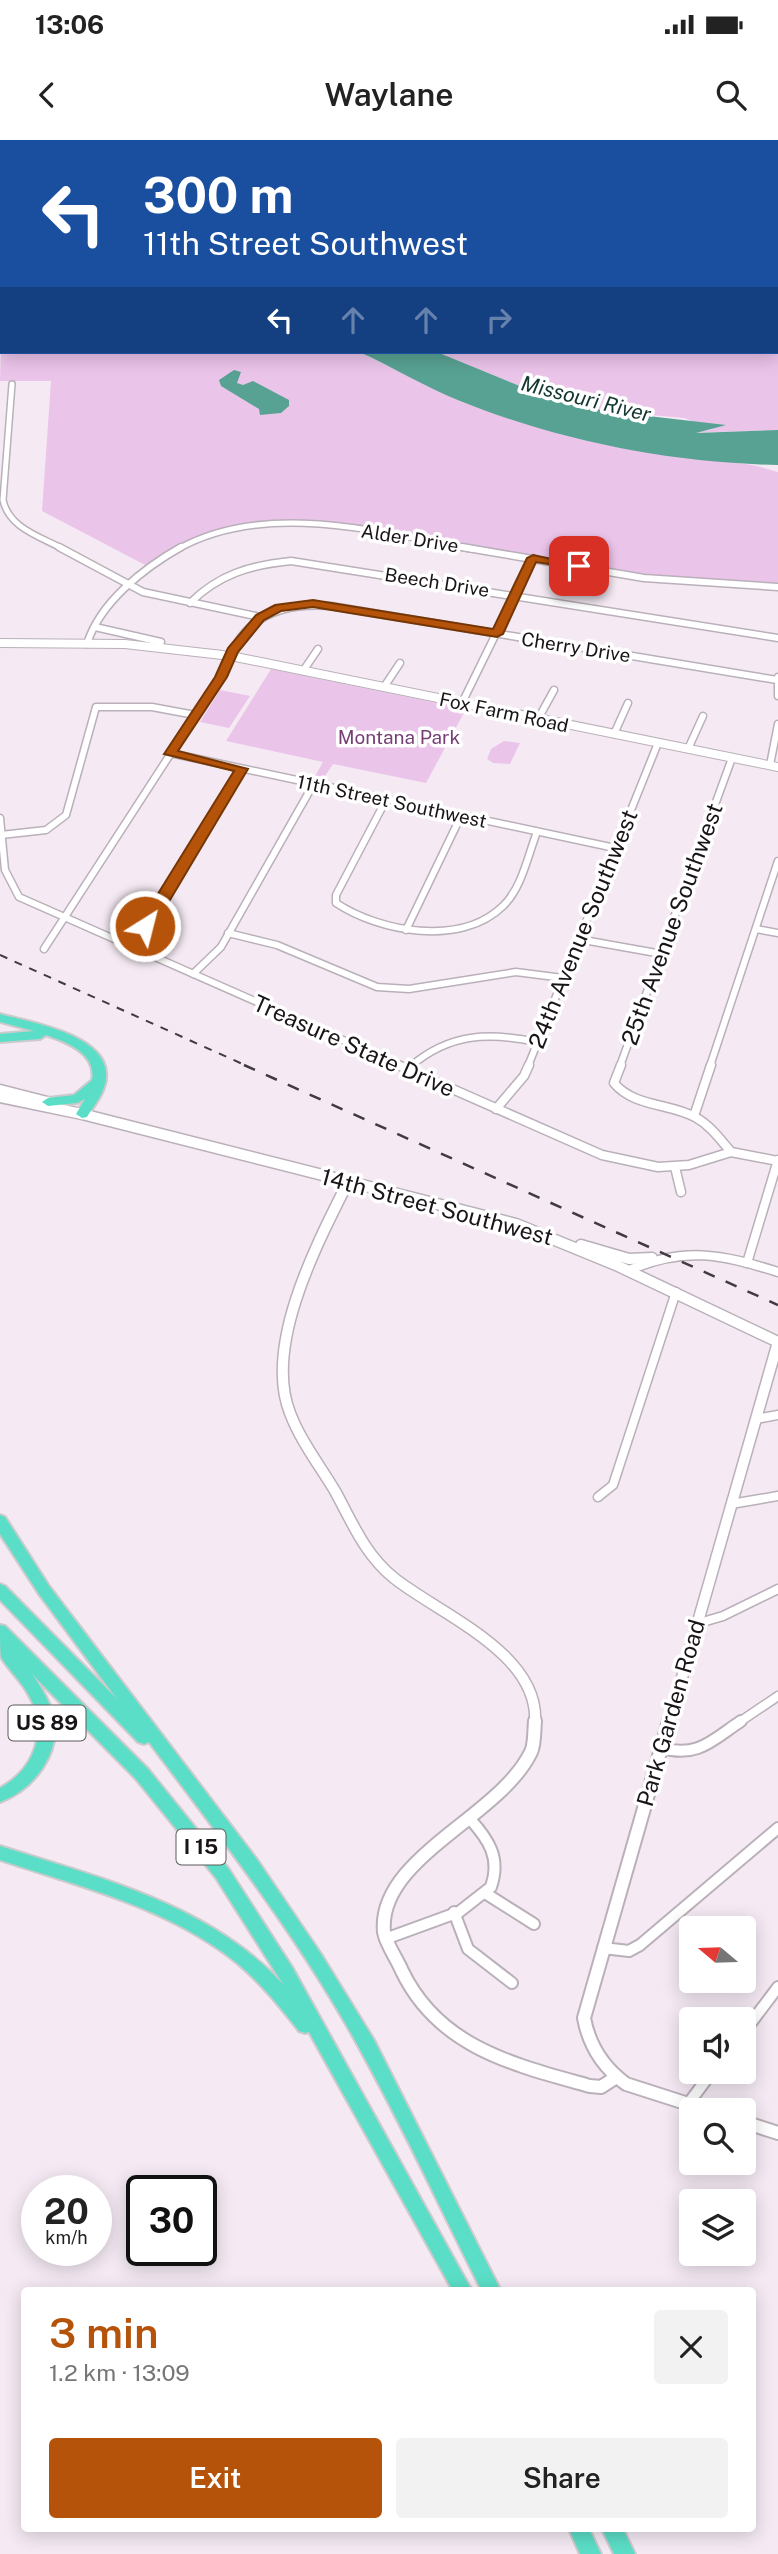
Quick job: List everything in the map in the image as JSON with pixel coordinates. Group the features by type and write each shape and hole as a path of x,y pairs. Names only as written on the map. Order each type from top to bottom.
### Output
{"highway":[{"path":"0,1018 67,1037 93,1056 100,1073 100,1086 82,1114"},
{"path":"0,1038 28,1034 66,1042 88,1058 95,1074 94,1084 82,1114"},
{"path":"48,1102 77,1098 94,1084"},
{"path":"0,1521 44,1590 199,1797"},
{"name":"I 15","path":"0,1590 118,1708 199,1797 252,1866 368,2046 490,2287"},
{"name":"I 15","path":"0,1631 142,1774 222,1872 285,1973 461,2287"},
{"name":"US 89","path":"0,1643 43,1705 49,1732 43,1755 29,1776 0,1795"},
{"path":"0,1853 175,1913 217,1936 245,1957 289,2001 356,2099"},
{"path":"580,2532 591,2554"},
{"path":"614,2532 625,2554"}],"street":[{"path":"12,384 3,500 5,513 18,525 127,585 160,597 260,617 231,656 44,949"},
{"name":"Alder Drive","path":"87,641 94,627 127,585 158,559 178,547 219,532 270,524 342,527 697,585 778,587"},
{"path":"462,703 533,558"},
{"name":"Beech Drive","path":"190,603 204,587 239,569 291,561 778,638"},
{"name":"Cherry Drive","path":"260,617 279,608 313,604 777,678"},
{"name":"Fox Farm Road","path":"94,627 774,766"},
{"name":"Fox Farm Road","path":"0,641 161,642"},
{"name":"Fox Farm Road","path":"87,641 231,656"},
{"path":"303,671 318,649"},
{"path":"384,687 400,663"},
{"path":"777,678 778,696"},
{"path":"538,719 554,690"},
{"path":"614,734 628,703"},
{"path":"1,835 46,831 59,826 66,815 96,707 152,707 195,715"},
{"path":"688,749 703,716"},
{"path":"774,766 778,724"},
{"name":"24th Avenue Southwest","path":"496,1109 524,1076 658,743"},
{"name":"11th Street Southwest","path":"170,754 615,848"},
{"name":"25th Avenue Southwest","path":"694,1116 630,1097 618,1090 614,1083 732,758"},
{"path":"122,944 145,926 159,907 242,769"},
{"path":"193,974 214,956 313,785"},
{"path":"386,800 336,895 336,903 343,909 387,927 406,930 480,922 494,915 506,903 537,832"},
{"path":"406,930 461,816"},
{"name":"Treasure State Drive","path":"0,818 3,875 8,886 19,897 63,919 601,1155 639,1165 675,1167 731,1152 778,1161"},
{"path":"731,1152 694,1116 778,861"},
{"path":"756,929 778,933"},
{"path":"228,933 276,945 377,987 409,989 516,972 563,978"},
{"path":"578,939 663,954"},
{"path":"406,1070 426,1051 446,1041 497,1033 537,1042"},
{"name":"14th Street Southwest","path":"0,1090 82,1114"},
{"name":"14th Street Southwest","path":"0,1097 82,1114 516,1224 565,1242 778,1342"},
{"path":"747,1263 778,1161"},
{"path":"675,1167 681,1192"},
{"path":"348,1182 315,1247 287,1323 284,1386 289,1412 372,1558 397,1580 507,1657 531,1691 537,1710 537,1735 523,1771 499,1797 415,1861 394,1886 388,1897 382,1924 385,1939 394,1961 435,2018 463,2042 504,2060 590,2086 601,2087 615,2078 679,2101"},
{"path":"565,1242 629,1259 679,1253 726,1256 778,1272"},
{"path":"627,1271 652,1258"},
{"path":"598,1497 613,1485 676,1292"},
{"name":"Park Garden Road","path":"615,2078 585,2025 586,2011 778,1342"},
{"path":"756,1419 778,1415"},
{"path":"731,1504 778,1496"},
{"path":"696,1624 723,1616 778,1589"},
{"path":"661,1748 680,1753 696,1751 778,1696"},
{"path":"385,1939 421,1931 454,1913 492,1886 491,1843 470,1819"},
{"path":"603,1948 629,1951 640,1945 778,1828"},
{"path":"485,1893 534,1924"},
{"path":"454,1913 468,1950 512,1983"},
{"path":"756,2016 778,1987"},
{"path":"756,2126 778,2133"}],"green space":[{"path":"1,354 363,354 462,402 538,427 615,447 753,465 778,472 778,587 697,585 342,528 270,524 219,532 147,566 42,511 51,381 0,381"},
{"path":"442,354 778,354 778,430 691,433 713,429 684,418 605,411 532,391"},
{"name":"Montana Park","path":"271,669 466,709 426,783 333,764 321,782 313,780 323,762 226,741"},
{"path":"220,690 250,696 229,728 200,722"},
{"path":"504,741 520,743 510,764 493,763 487,759 491,749"}],"shaded area":[{"path":"363,354 442,354 532,391 605,411 726,425 696,433 778,430 778,465 697,460 616,447 537,428 434,390"},
{"path":"234,370 241,372 237,383 243,385 253,381 289,400 289,406 281,413 260,415 259,409 221,386 219,380"}],"railway":[{"path":"0,955 247,1066"},
{"path":"244,1065 778,1305"}],"route":[{"path":"145,926 242,769 170,754 221,677 232,651 260,617 279,608 313,604 497,634 533,558 579,566"}],"water label":[{"name":"Missouri River","path":"586,399"}]}
